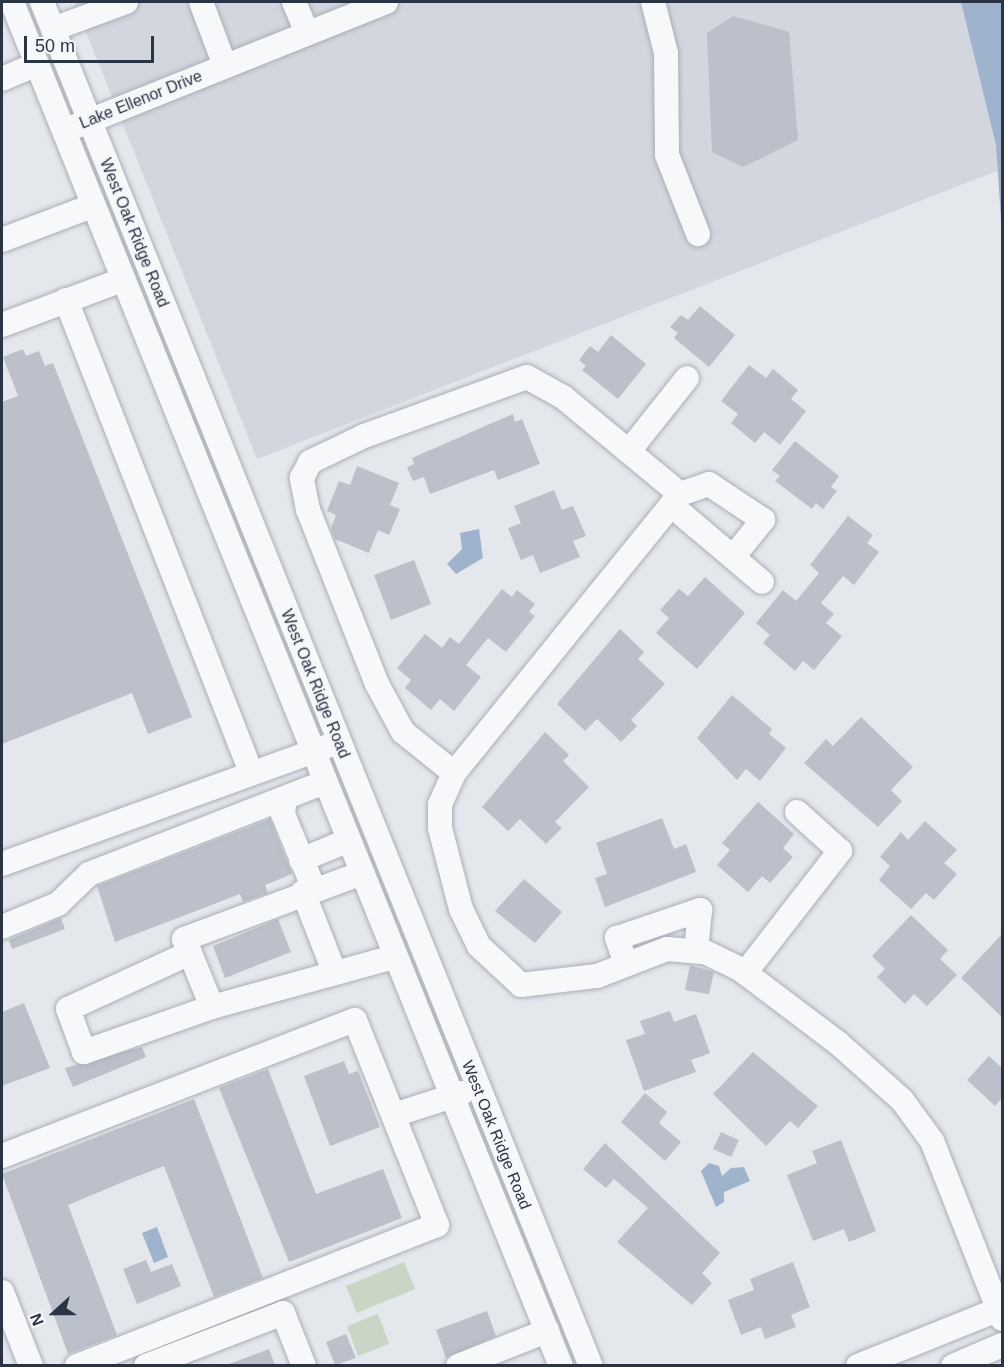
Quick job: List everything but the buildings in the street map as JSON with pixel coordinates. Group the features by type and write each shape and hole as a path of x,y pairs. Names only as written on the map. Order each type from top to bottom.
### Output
{"street":[{"name":"West Oak Ridge Road","path":"12,2 309,749 561,1365"},
{"name":"West Oak Ridge Road","path":"42,2 521,1200 591,1365"},
{"path":"201,2 225,66"},
{"path":"294,2 308,33"},
{"name":"Lake Ellenor Drive","path":"63,131 386,2"},
{"path":"653,2 666,53 667,155 698,234"},
{"path":"53,28 120,3"},
{"path":"2,79 37,64"},
{"path":"2,240 93,206"},
{"path":"2,325 122,280"},
{"path":"66,300 251,772"},
{"path":"454,773 403,732 377,684 308,510 302,478 310,462 364,435 527,377 563,397 628,451 762,582"},
{"path":"628,451 687,378"},
{"path":"197,466 224,456"},
{"path":"733,556 763,520 709,484 675,499 454,773 440,804 440,828 461,909 484,952 520,985 597,975 667,949 696,951 745,973 846,1050 902,1100 926,1132 1001,1312 858,1365"},
{"path":"2,864 309,749 324,747 349,800 368,817"},
{"path":"2,927 58,904 89,874 323,783"},
{"path":"285,799 283,814 301,860 334,970"},
{"path":"745,973 840,851 798,812"},
{"path":"301,860 347,841"},
{"path":"212,1006 184,939 360,874"},
{"path":"626,964 617,938 700,910 696,951"},
{"path":"190,953 68,1009 84,1052 212,1006 334,970 394,957"},
{"path":"2,1156 355,1020 397,1114 437,1226 77,1365"},
{"path":"397,1114 449,1094 466,1096 502,1185 521,1200"},
{"path":"2,1292 31,1365"},
{"path":"146,1365 283,1313 304,1365"},
{"path":"458,1365 547,1331"},
{"path":"954,1365 1002,1345"}],"shaded area":[{"path":"74,2 1002,2 1002,169 257,459"}],"green space":[{"path":"404,1262 415,1289 357,1313 346,1286"},
{"path":"378,1314 389,1344 358,1356 347,1326"}],"water":[{"path":"961,2 1002,2 1002,234 996,145"},
{"path":"479,529 483,558 456,574 447,564 462,549 460,533"},
{"path":"709,1163 719,1166 722,1176 731,1168 744,1167 750,1181 724,1192 724,1202 716,1207 701,1171"},
{"path":"157,1227 168,1257 154,1263 142,1233"}]}
